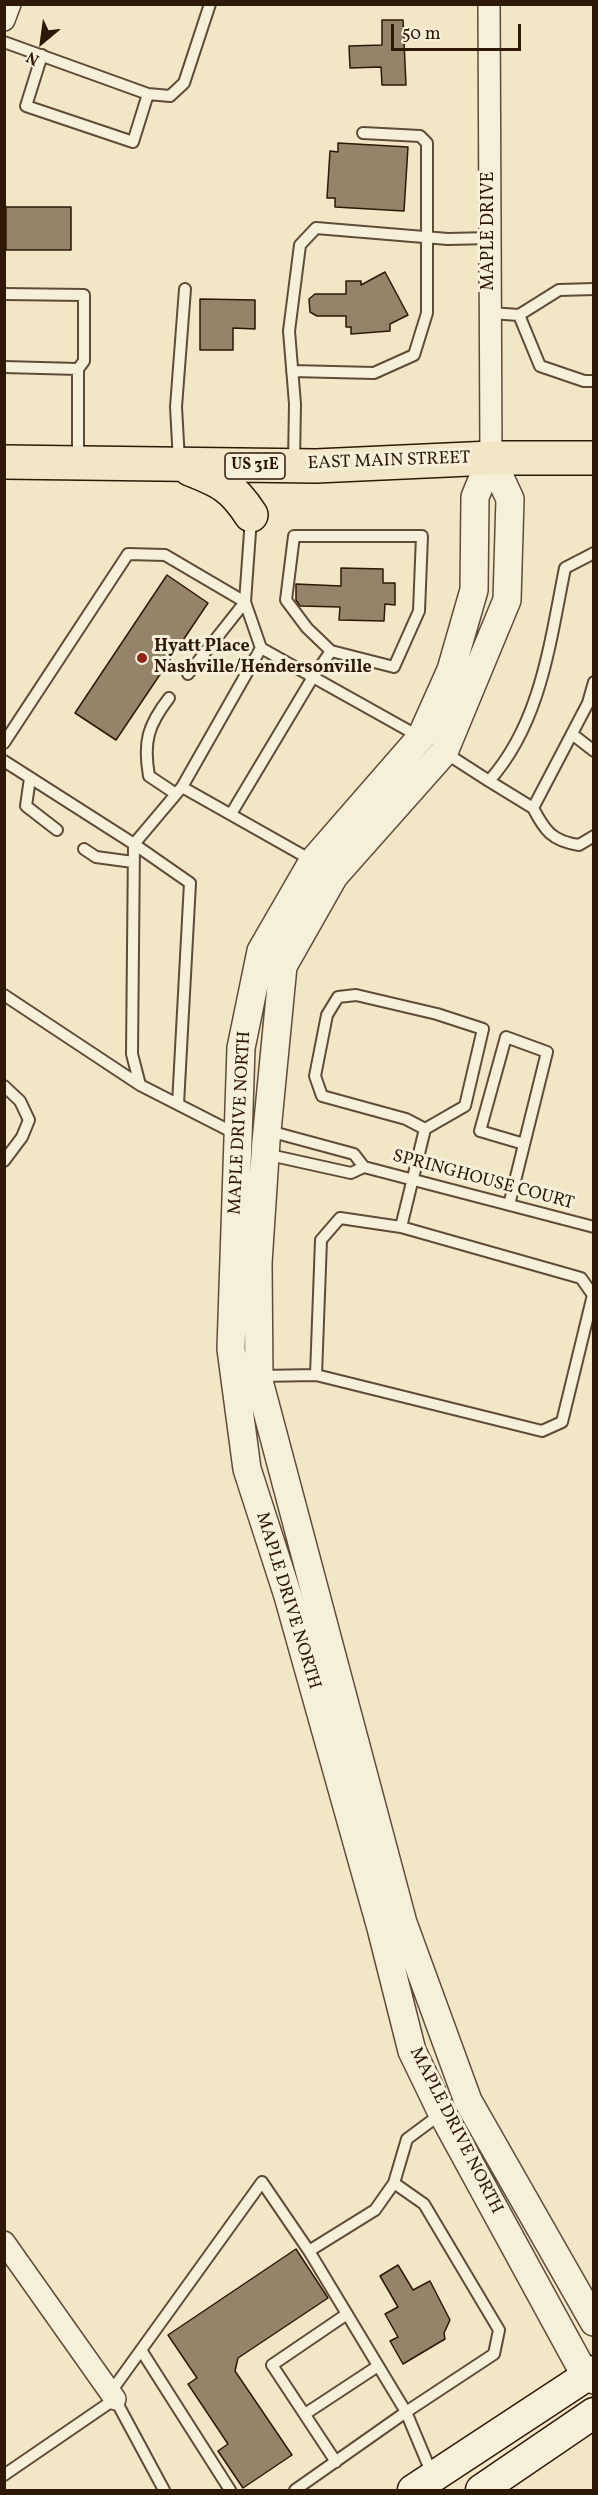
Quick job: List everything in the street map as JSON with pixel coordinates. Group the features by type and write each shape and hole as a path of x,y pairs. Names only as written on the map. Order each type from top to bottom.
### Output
{"main road":[{"name":"EAST MAIN STREET","path":"4,462 294,466 491,458 594,458"},
{"path":"179,464 223,482 237,494 251,515 265,491 294,466"},
{"path":"423,2483 591,2375"},
{"path":"481,2490 594,2414"}],"street":[{"path":"4,20 10,4"},
{"name":"MAPLE DRIVE","path":"489,4 491,458"},
{"name":"MAPLE DRIVE NORTH","path":"251,1380 231,1349 241,1048 261,951 421,737 451,670 474,590 475,497 491,458"},
{"name":"MAPLE DRIVE NORTH","path":"491,458 510,499 507,600 444,752 324,868 283,966 266,1142 251,1380 300,1592 392,1925 412,2051 442,2113 591,2375"},
{"path":"421,737 444,752"},
{"path":"238,1135 266,1142"},
{"name":"MAPLE DRIVE NORTH","path":"392,1925 468,2101 594,2322"},
{"path":"442,2113 468,2101"},
{"path":"4,2242 113,2396"}],"lane":[{"path":"4,42 148,94 170,96 184,83 210,4"},
{"path":"42,56 26,106 133,142 148,94"},
{"path":"292,371 374,373 414,355 428,313 427,143 420,136 363,133"},
{"path":"294,466 289,331 300,244 316,228 428,237 490,238"},
{"path":"179,464 176,407 185,289"},
{"path":"490,314 519,315 559,290 594,289"},
{"path":"4,294 84,295 84,361 78,369 78,463"},
{"path":"519,315 540,366 584,381 594,381"},
{"path":"4,367 78,369"},
{"path":"251,515 245,602 261,648 421,737"},
{"path":"294,536 422,536 419,610 394,667 331,651 307,628 286,600 294,536"},
{"path":"489,781 503,765 538,696 566,568 594,553"},
{"path":"4,744 128,554 165,555 245,602"},
{"path":"188,674 245,602"},
{"path":"140,1085 132,1054 134,843 178,790 261,648"},
{"path":"231,814 331,651"},
{"path":"533,808 588,703 594,682"},
{"path":"169,698 157,713 144,749 149,776 231,814 324,868"},
{"path":"572,734 594,751"},
{"path":"444,752 533,808 544,830 563,842 579,845 594,836"},
{"path":"4,761 134,843 190,883 178,1104"},
{"path":"30,778 26,806 57,830"},
{"path":"84,849 96,857 133,862"},
{"path":"4,995 140,1085 238,1135"},
{"path":"401,1227 425,1130 465,1106 483,1029 437,1014 356,995 338,997 327,1015 315,1076 322,1096 406,1119 425,1130"},
{"path":"509,1205 548,1052 506,1037 480,1131 524,1144"},
{"path":"4,1086 20,1101 29,1120 22,1137 4,1161"},
{"path":"266,1142 354,1154 364,1167 351,1173 266,1142"},
{"name":"SPRINGHOUSE COURT","path":"364,1167 594,1227"},
{"path":"251,1380 316,1375 542,1431 562,1422 593,1295 581,1278 401,1227 340,1218 321,1240 316,1375"},
{"path":"309,2251 375,2210 394,2183 407,2139 442,2113"},
{"path":"4,2475 113,2396 141,2350 262,2182 309,2251 406,2412 423,2483"},
{"path":"296,2490 406,2412 494,2354 499,2330 423,2204 394,2183"},
{"path":"336,2462 272,2365 347,2314"},
{"path":"141,2350 230,2490"},
{"path":"305,2414 378,2366"},
{"path":"113,2396 164,2490"}],"building":[{"path":"382,20 403,20 406,85 382,85 381,67 350,68 349,46 382,45"},
{"path":"338,143 408,147 404,211 335,207 335,198 327,198 330,151 338,152"},
{"path":"6,207 71,207 71,250 6,250"},
{"path":"385,272 408,315 390,324 390,331 351,334 351,327 346,327 346,316 317,316 310,312 309,299 315,294 346,294 346,281 361,281 361,285"},
{"path":"200,299 255,300 255,329 233,328 233,350 200,350"},
{"path":"341,568 383,569 383,583 395,583 395,605 385,604 384,621 339,620 340,607 300,606 296,600 296,584 341,586"},
{"name":"Hyatt Place Nashville/Hendersonville","path":"167,575 208,603 116,740 75,713"},
{"path":"296,2249 328,2298 238,2358 235,2371 292,2455 243,2488 218,2451 228,2444 188,2384 197,2378 168,2335"},
{"path":"398,2265 413,2290 430,2281 450,2320 444,2333 445,2339 403,2364 390,2341 398,2337 385,2314 398,2307 380,2276"}],"place":[{"name":"Hyatt Place Nashville/Hendersonville","path":"142,658"}]}
